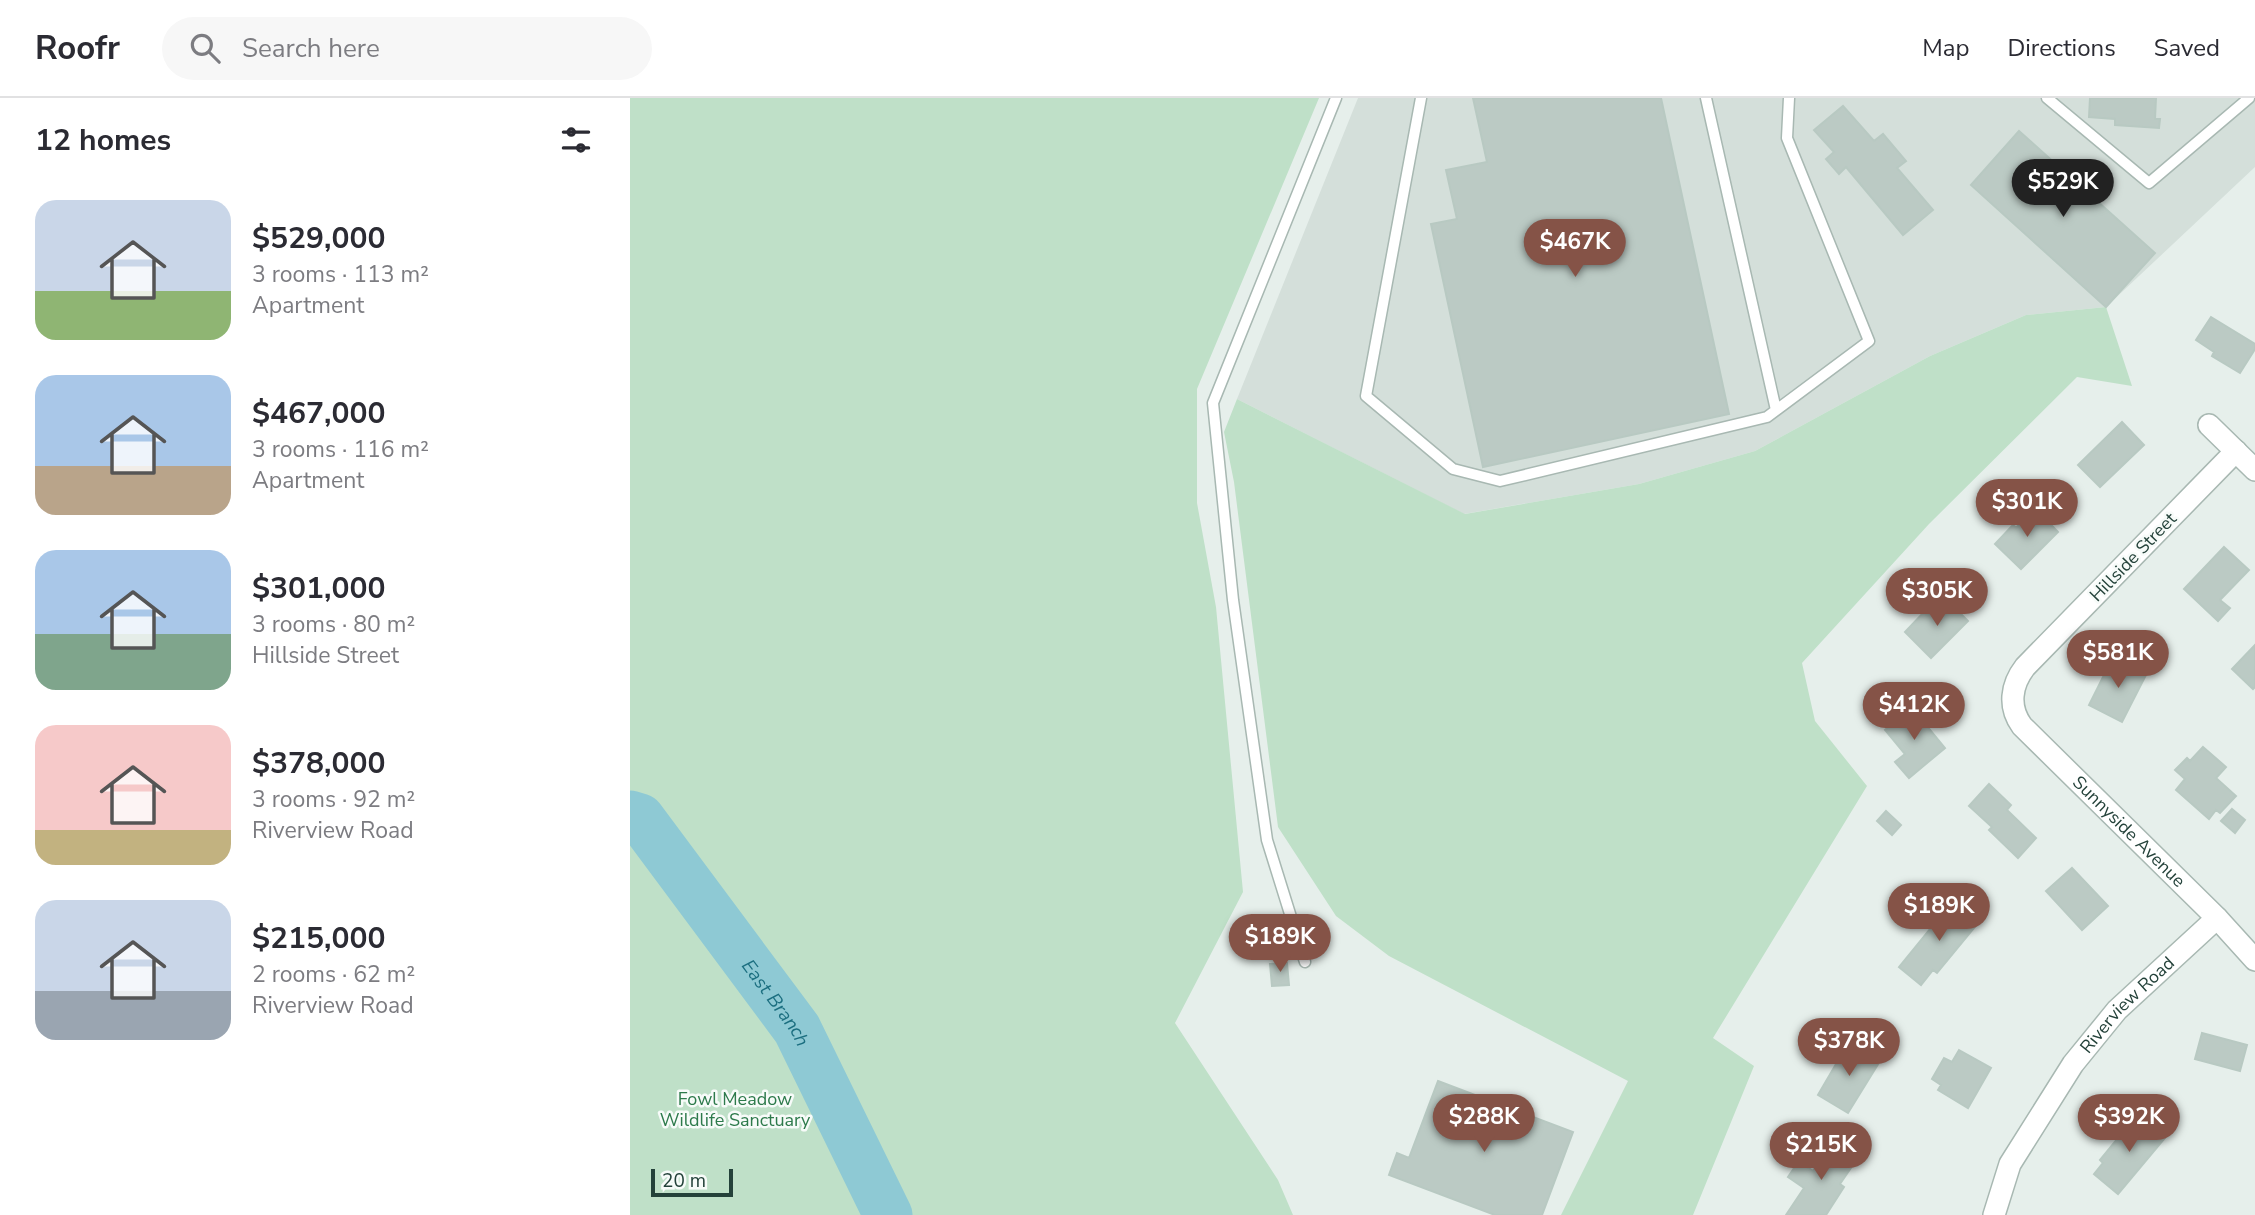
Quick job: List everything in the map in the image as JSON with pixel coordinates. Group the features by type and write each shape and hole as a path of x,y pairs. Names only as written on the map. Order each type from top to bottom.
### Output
{"street":[{"path":"2209,425 2255,470"},
{"name":"Hillside Street","path":"2012,699 2014,686 2025,667 2236,451"},
{"name":"Sunnyside Avenue","path":"2012,699 2015,714 2022,726 2217,918 2255,960"},
{"name":"Riverview Road","path":"1994,1215 2010,1164 2073,1064 2117,1010 2217,918"}],"lane":[{"path":"1305,962 1267,840 1233,600 1213,403 1336,98"},
{"path":"1421,98 1366,396 1453,469 1500,481 1767,417 1869,341 1787,138 1789,98"},
{"path":"1706,98 1776,410"},
{"path":"2047,98 2149,183 2249,98"}],"shaded area":[{"path":"1358,98 2255,98 2255,167 2106,307 2026,315 1930,356 1755,451 1639,484 1464,514 1237,399"}],"green space":[{"name":"Fowl Meadow Wildlife Sanctuary","path":"630,98 1319,98 1197,389 1197,503 1216,607 1243,892 1175,1023 1278,1180 1293,1215 630,1215"},
{"path":"2106,307 2132,386 2077,377 1929,524 1802,663 1815,721 1867,786 1713,1038 1754,1066 1693,1215 1561,1215 1628,1081 1389,956 1336,916 1278,827 1234,482 1224,432 1237,399 1465,514 1639,484 1755,451 1930,356 2026,315"}],"building":[{"path":"1473,98 1661,98 1729,414 1483,467 1431,224 1457,219 1446,170 1487,162"},
{"path":"2090,98 2156,98 2155,119 2160,119 2159,128 2115,125 2115,119 2089,117"},
{"path":"1843,106 1874,141 1883,134 1906,161 1897,168 1933,210 1903,235 1846,167 1839,174 1826,159 1834,152 1814,130"},
{"path":"2019,131 2155,253 2106,307 1971,185"},
{"path":"2211,317 2255,344 2255,349 2240,373 2212,356 2214,352 2196,340"},
{"path":"2122,422 2144,445 2100,487 2078,465"},
{"path":"2035,508 2058,532 2021,569 1995,544 2013,525 2016,528"},
{"path":"2224,547 2249,570 2220,600 2230,608 2218,621 2184,589"},
{"path":"1945,598 1968,621 1931,658 1905,632 1924,612 1927,616"},
{"path":"2255,645 2255,687 2253,689 2232,669"},
{"path":"2118,658 2147,673 2122,722 2089,705 2105,673 2109,675"},
{"path":"1912,708 1945,748 1909,778 1895,762 1905,754 1885,730"},
{"path":"2203,747 2226,767 2216,778 2236,796 2220,813 2216,810 2209,819 2176,790 2185,779 2175,770 2187,758 2190,761"},
{"path":"1989,784 2011,805 2007,810 2036,838 2018,858 1989,830 1992,827 1969,806"},
{"path":"2232,809 2245,820 2235,833 2221,821"},
{"path":"1886,811 1901,825 1892,835 1877,821"},
{"path":"2072,868 2108,906 2082,930 2046,891"},
{"path":"1953,901 1979,922 1937,973 1933,970 1921,985 1899,967"},
{"path":"1287,963 1289,985 1272,986 1270,964"},
{"path":"2202,1033 2247,1045 2240,1071 2195,1059"},
{"path":"1849,1042 1880,1061 1848,1113 1818,1095"},
{"path":"1959,1050 1991,1068 1968,1108 1938,1090 1941,1085 1932,1079 1944,1058 1952,1062"},
{"path":"1438,1081 1573,1132 1542,1215 1495,1215 1389,1175 1397,1153 1409,1158"},
{"path":"2137,1115 2165,1138 2118,1194 2094,1174 2103,1163 2100,1160"},
{"path":"1833,1142 1857,1159 1840,1184 1844,1187 1826,1215 1786,1215 1804,1188 1788,1177 1799,1161 1813,1171"}],"waterway":[{"name":"East Branch","path":"630,815 640,818 797,1029 888,1215"}]}
